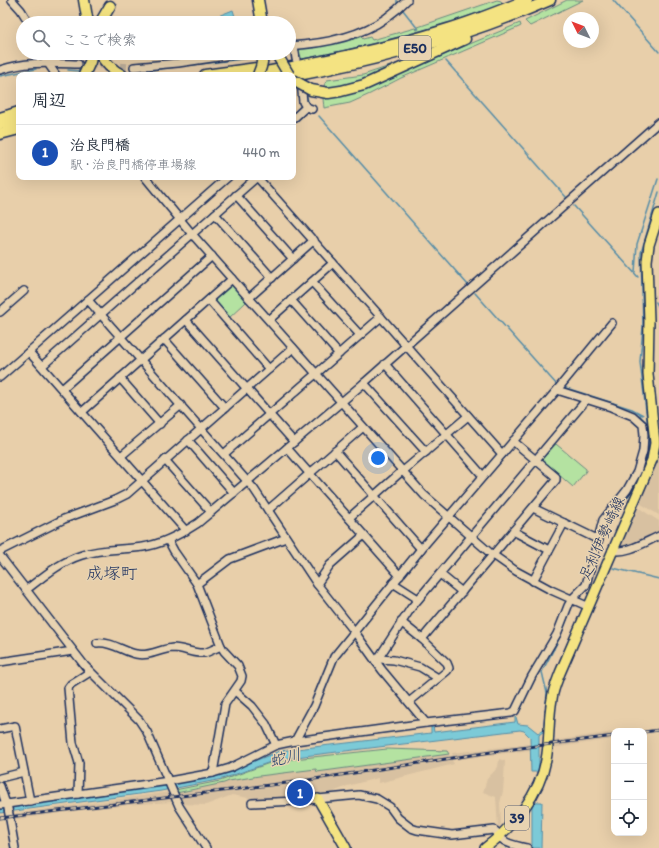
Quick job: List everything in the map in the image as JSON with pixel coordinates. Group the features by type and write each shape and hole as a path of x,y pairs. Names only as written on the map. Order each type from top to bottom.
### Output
{"highway":[{"path":"84,0 87,16"},
{"path":"258,0 261,16"},
{"path":"263,0 266,16"},
{"name":"E50","path":"296,73 365,61 407,51 470,31 530,4 550,0"},
{"path":"296,75 311,90 328,93 364,85 530,4"},
{"path":"104,16 110,6"},
{"path":"85,72 90,60"},
{"path":"104,60 117,72"},
{"path":"259,72 262,60"},
{"path":"282,60 293,72"},
{"path":"228,72 266,67 289,72"},
{"path":"0,118 16,113"},
{"path":"0,124 16,121"},
{"path":"0,135 16,130"},
{"path":"0,135 16,134"}],"main road":[{"name":"足利伊勢崎線","path":"485,848 500,836 516,819 541,779 546,761 553,692 560,672 612,550 625,502 652,460 657,442 648,374 649,321 647,261 649,245 659,214"},
{"path":"318,799 346,848"}],"street":[{"path":"12,0 25,16"},
{"path":"296,45 340,38 362,31 386,18 405,1"},
{"path":"134,67 198,60"},
{"path":"293,60 294,72"},
{"path":"0,70 26,64 47,62 78,64"},
{"path":"47,62 54,72"},
{"path":"296,79 303,102 309,108 296,118"},
{"path":"26,590 57,566 83,554 110,549 143,547 168,540 186,531 211,512 341,403 659,122"},
{"path":"148,180 192,234 424,495 471,537 516,572 588,606"},
{"path":"0,377 225,180"},
{"path":"42,366 254,180"},
{"path":"260,180 502,454"},
{"path":"236,195 293,259"},
{"path":"215,214 272,278"},
{"path":"249,298 314,240"},
{"path":"62,389 212,256"},
{"path":"269,320 333,263"},
{"path":"82,412 232,279"},
{"path":"312,282 360,336"},
{"path":"0,312 24,290"},
{"path":"88,300 248,481 317,584 426,723"},
{"path":"209,300 270,369"},
{"path":"291,300 339,354"},
{"path":"224,454 381,317"},
{"path":"186,320 294,442"},
{"path":"296,740 314,706 334,657 421,549 612,324"},
{"path":"164,339 225,408"},
{"path":"0,551 64,519 122,497 202,429 293,348"},
{"path":"29,352 143,480 186,531"},
{"path":"385,364 484,476"},
{"path":"120,378 160,424"},
{"path":"364,383 426,452"},
{"path":"5,804 169,782 213,773 230,768 276,745 296,740 511,713 515,711 532,676 557,634 572,599 587,582 605,518 625,502 641,460 644,442 643,425 630,414 557,390"},
{"path":"377,660 401,622 418,599 587,399"},
{"path":"121,456 181,405"},
{"path":"349,518 468,416"},
{"path":"268,510 363,427"},
{"path":"188,440 234,492"},
{"path":"422,639 556,479 537,460 513,441"},
{"path":"287,448 400,576"},
{"path":"335,451 421,549"},
{"path":"165,460 211,512"},
{"path":"533,508 599,540"},
{"path":"533,581 564,523"},
{"path":"513,531 549,550"},
{"path":"317,584 330,565 364,535"},
{"path":"612,550 622,552 659,536"},
{"path":"197,584 230,559 286,538"},
{"path":"168,540 197,584 221,646 241,671 241,682 225,704 213,773"},
{"path":"0,556 90,672 139,720 147,732 179,806 206,848"},
{"path":"440,574 462,592"},
{"path":"393,584 418,599"},
{"path":"401,622 422,639 448,666 448,669 410,702"},
{"path":"97,643 108,644 134,654 144,655 149,655 160,650 172,648 201,653 221,646"},
{"path":"0,662 73,651"},
{"path":"377,660 394,660 420,667 438,678"},
{"path":"78,794 79,763 73,743 68,688 71,684 90,672"},
{"path":"235,691 252,706 266,724 276,745"},
{"path":"0,729 15,726 30,800"},
{"path":"0,778 24,772"},
{"path":"0,786 9,814 15,848"},
{"path":"252,803 337,798 360,795 377,800 390,807 398,818 411,828 417,830 452,835 494,830 507,842 527,848"}],"shaded area":[{"path":"659,448 659,515 641,504 642,498 639,497 643,489 646,490 654,472 651,471"},
{"path":"636,506 659,521 659,533 626,548 619,544"},
{"path":"611,732 611,739 551,748 551,741"},
{"path":"531,744 531,750 454,760 452,753"},
{"path":"387,749 447,751 454,764 379,783 378,778 347,786 325,796 254,799 232,795 206,805 181,804 175,790 220,781 275,761"},
{"path":"499,759 505,761 503,791 500,803 501,824 498,828 496,797 483,792 487,779 498,767"},
{"path":"170,792 173,802 82,810 12,820 11,814"}],"green space":[{"path":"497,0 501,1 503,4 403,36 302,59 299,53 297,53 298,49 357,36 360,36 363,39 370,37 372,40 415,28 417,30 419,29 418,27"},
{"path":"567,0 583,0 530,26 525,21"},
{"path":"520,23 521,26 519,27 401,78 350,103 324,108 323,90 327,80 363,75 396,64 332,97 350,94"},
{"path":"232,285 246,302 228,319 214,302 214,298"},
{"path":"556,444 586,469 573,487 542,459"},
{"path":"387,749 447,751 449,754 317,772 316,769 259,776 176,793 175,790 220,781 275,761"}],"water":[{"path":"233,10 235,16 218,16"},
{"name":"蛇川","path":"515,717 518,724 528,725 538,733 544,729 544,731 539,735 538,772 531,772 530,737 524,731 520,730 279,759 222,779 161,791 0,813 0,808 174,784 226,772 280,751 431,733 431,727 433,726 434,732 515,722"},
{"path":"532,802 542,802 541,848 532,848"}],"waterway":[{"path":"613,0 659,52"},
{"path":"403,10 418,29"},
{"path":"135,72 233,60"},
{"path":"446,61 566,197"},
{"path":"21,72 36,69"},
{"path":"68,70 79,71"},
{"path":"0,76 16,73"},
{"path":"305,91 308,101"},
{"path":"319,116 468,285"},
{"path":"635,272 637,244 658,179"},
{"path":"597,557 608,520 629,495 640,475 648,454 648,427 640,362 643,327 641,253 659,192"},
{"path":"574,206 638,277"},
{"path":"475,293 557,385"},
{"path":"656,302 659,308"},
{"path":"563,387 632,409 643,415"},
{"path":"640,414 647,423"},
{"path":"613,568 659,579"},
{"path":"589,586 593,571"},
{"path":"580,596 584,592"},
{"path":"544,725 547,693 542,672 560,637 572,607"},
{"path":"521,708 533,682 554,649"}],"tunnel":[{"path":"78,64 134,67"}],"railway":[{"path":"647,732 659,730"},
{"path":"0,818 295,782 498,751 611,736"}],"place":[{"name":"治良門橋","path":"300,793"}],"district":[{"name":"成塚町","path":"112,573"}]}
